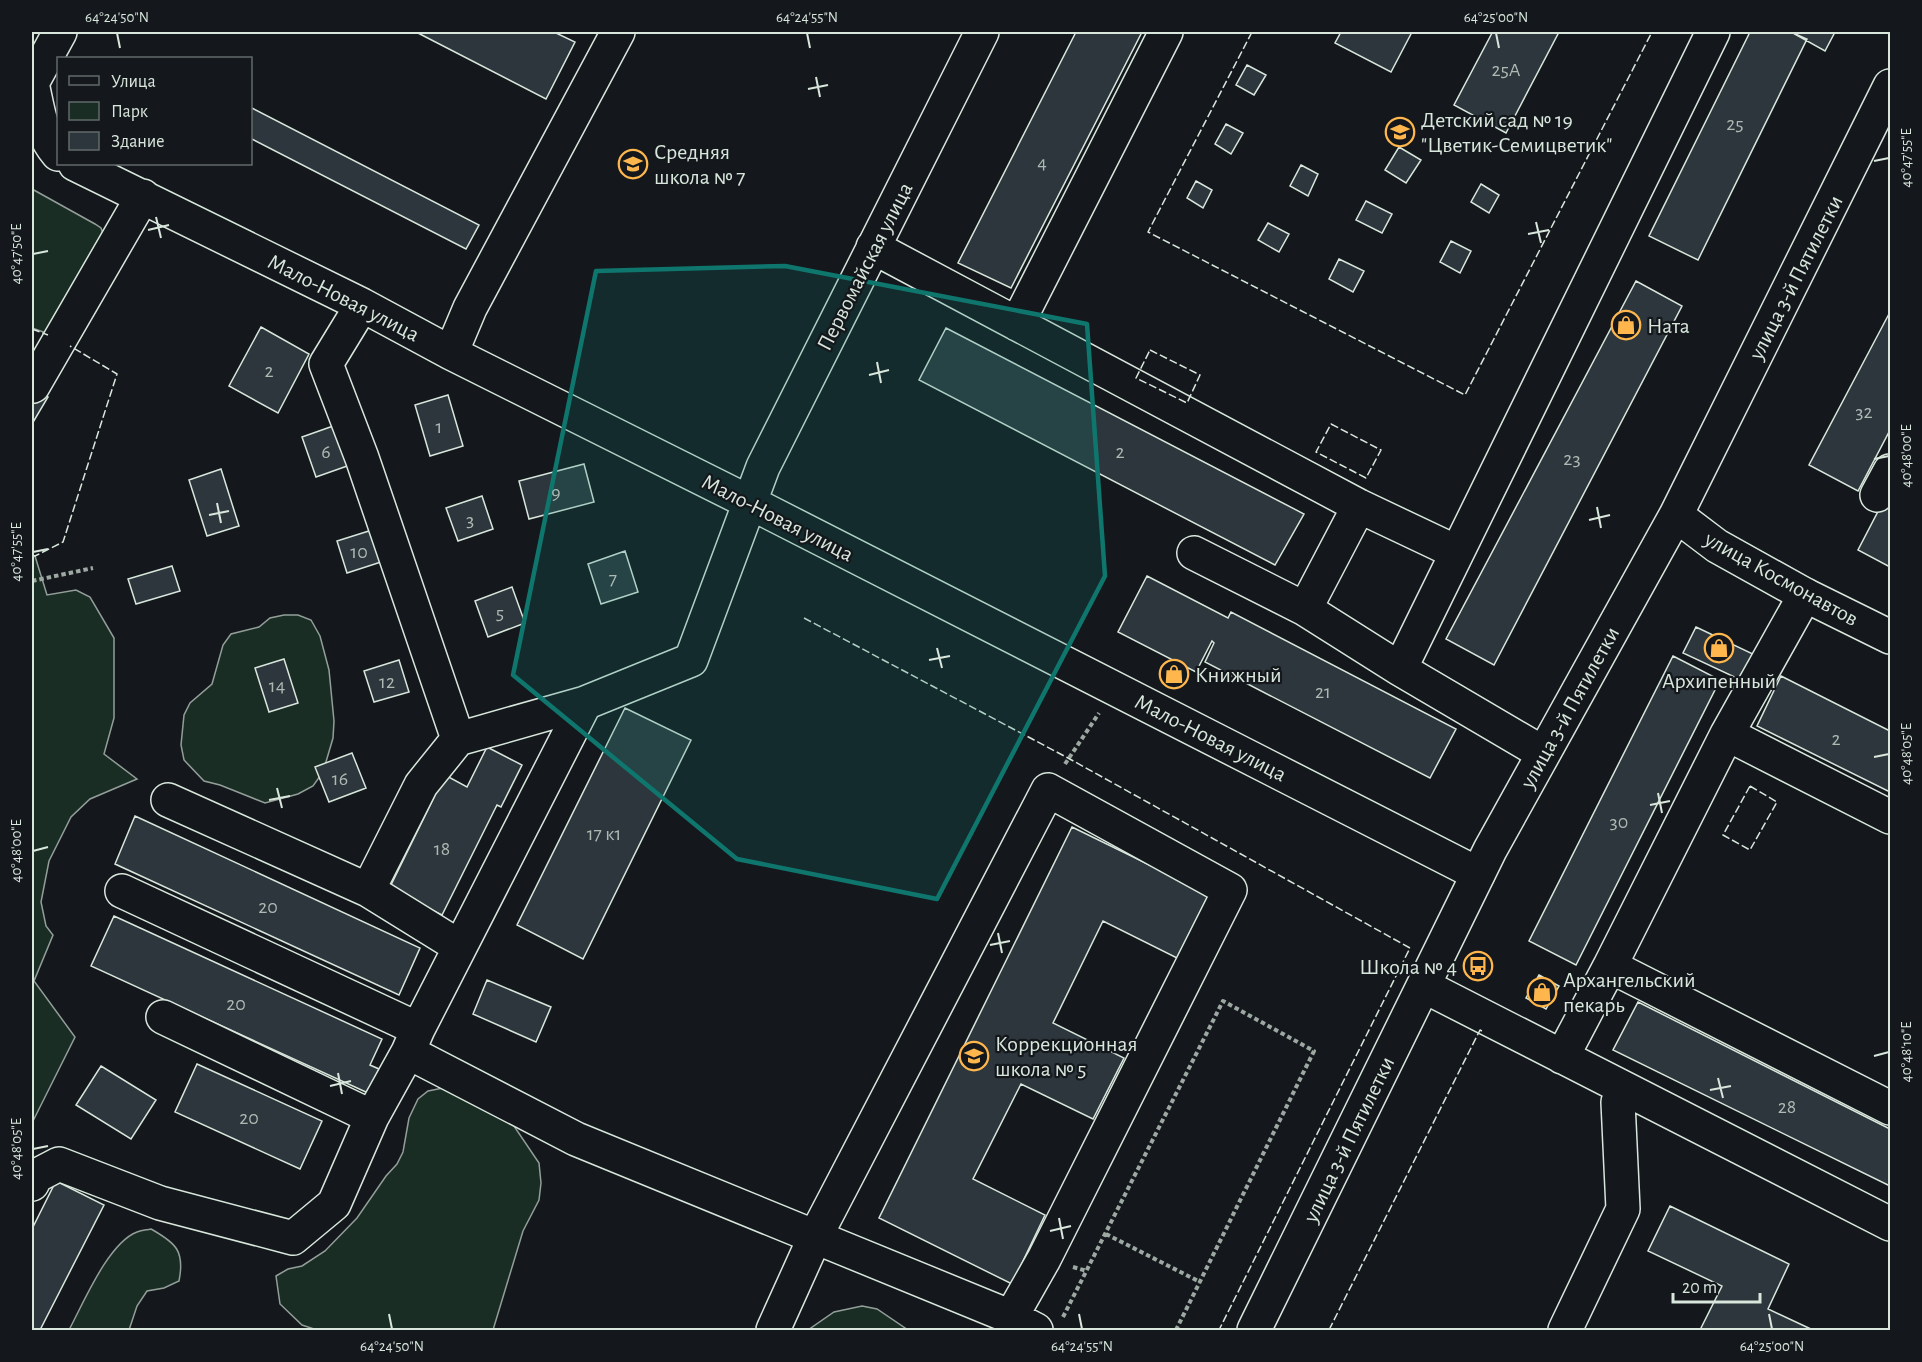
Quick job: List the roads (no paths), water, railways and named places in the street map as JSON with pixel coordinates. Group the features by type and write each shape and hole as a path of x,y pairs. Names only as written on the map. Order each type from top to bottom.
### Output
{"street":[{"path":"57,153 47,142 32,83 60,32"},
{"path":"451,353 471,308 618,32"},
{"name":"Первомайская улица","path":"458,740 585,703 691,660 763,467 982,32"},
{"path":"1017,324 1166,32"},
{"path":"1400,669 1713,32"},
{"name":"улица 3-й Пятилетки","path":"1254,1330 1478,874 1676,515 1890,86"},
{"name":"Мало-Новая улица","path":"77,165 363,305 451,353 749,502 1478,874"},
{"path":"33,386 143,196"},
{"path":"873,247 1359,506 1456,552"},
{"path":"363,305 326,364 362,458 458,740 421,785 368,890"},
{"path":"1305,609 1359,506"},
{"name":"улица Космонавтов","path":"1676,515 1717,546 1805,595 1890,638"},
{"path":"1194,553 1305,609 1400,669 1543,753"},
{"path":"1562,1057 1727,734 1805,595"},
{"path":"32,1184 36,1176 59,1164 160,1203 293,1238 334,1204 372,1117 585,703"},
{"path":"1727,734 1890,817"},
{"path":"122,891 413,1040 576,1139 815,1237 1036,1323 1049,1249 1230,890 1048,790 815,1237 773,1330"},
{"path":"168,800 368,890 460,947"},
{"path":"1610,966 1890,1108"},
{"path":"1424,986 1890,1224"},
{"path":"163,1017 372,1117"},
{"path":"1565,1330 1623,1209 1618,1102 1624,1089"}],"place":[{"name":"Детский сад № 19 \"Цветик-Семицветик\"","path":"1400,132"},
{"name":"Средняя школа № 7","path":"633,164"},
{"name":"Ната","path":"1626,325"},
{"name":"Архипенный","path":"1719,648"},
{"name":"Книжный","path":"1174,674"},
{"name":"Школа № 4","path":"1478,966"},
{"name":"Архангельский пекарь","path":"1542,992"},
{"name":"Коррекционная школа № 5","path":"974,1056"}]}
